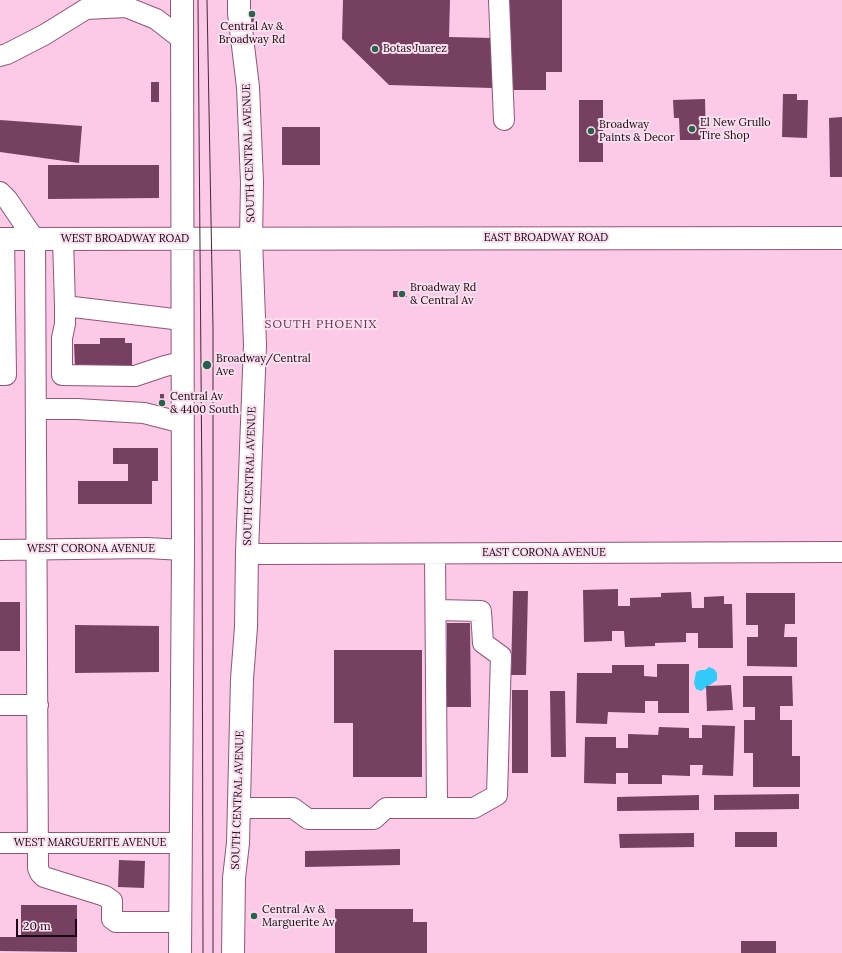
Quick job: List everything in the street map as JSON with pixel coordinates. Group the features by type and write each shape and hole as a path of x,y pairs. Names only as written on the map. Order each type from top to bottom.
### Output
{"main road":[{"path":"180,953 183,550 182,0"},
{"name":"SOUTH CENTRAL AVENUE","path":"233,953 234,878 238,843 242,679 246,627 247,552 255,345 251,239 252,182 248,87 239,0"},
{"name":"EAST BROADWAY ROAD","path":"251,239 842,238"},
{"name":"WEST BROADWAY ROAD","path":"2,239 251,239"}],"street":[{"path":"499,0 504,120"},
{"path":"0,56 7,54 44,35 86,9 126,8 156,19 183,40"},
{"path":"0,192 7,199 35,240 38,868 44,877 105,896 112,901 112,919 114,921 180,922"},
{"path":"0,375 6,375 2,239"},
{"path":"63,239 65,306 62,338 62,374 135,376 182,362"},
{"path":"65,306 182,320"},
{"path":"36,409 77,409 144,413 183,423"},
{"name":"WEST CORONA AVENUE","path":"0,550 147,548 183,550"},
{"name":"EAST CORONA AVENUE","path":"247,552 259,554 842,552"},
{"path":"435,554 437,808"},
{"path":"238,808 293,808 308,818 374,819 386,808 474,808 497,795 501,656 482,643 481,610 436,610"},
{"path":"0,705 38,705"},
{"name":"WEST MARGUERITE AVENUE","path":"0,843 181,844"}],"water":[{"path":"709,667 714,669 717,673 717,680 701,691 696,689 694,683 696,672 705,670"}],"building":[{"path":"343,0 450,0 449,37 493,38 492,88 389,85 342,39"},
{"path":"509,0 562,0 562,72 546,72 546,90 510,90"},
{"path":"250,12 254,12 254,23 250,23"},
{"path":"151,82 159,82 159,102 151,102"},
{"path":"783,94 797,94 797,100 808,100 807,138 782,137"},
{"name":"El New Grullo Tire Shop","path":"705,99 706,140 680,140 679,118 674,118 673,100"},
{"name":"Broadway Paints & Decor","path":"579,100 603,100 603,162 579,162"},
{"path":"842,117 842,177 830,177 829,118"},
{"path":"0,120 82,126 79,163 0,152"},
{"path":"282,127 320,127 320,165 282,165"},
{"path":"48,165 159,165 159,198 48,199"},
{"path":"393,291 402,291 407,297 393,297"},
{"path":"100,338 125,338 125,343 132,343 132,367 75,367 74,344 100,344"},
{"path":"160,394 164,394 164,405 160,405"},
{"path":"113,448 158,448 158,481 152,481 152,504 78,504 78,481 128,481 128,464 113,464"},
{"path":"618,589 618,606 630,606 630,598 661,597 661,593 691,592 692,608 704,608 704,597 724,596 724,604 732,604 733,648 698,648 698,633 686,633 686,642 655,643 655,646 625,647 624,631 612,631 612,641 584,642 583,590"},
{"path":"513,591 528,591 526,675 511,675"},
{"path":"746,593 795,593 795,624 785,624 784,637 797,637 797,667 747,666 747,637 758,637 758,625 746,625"},
{"path":"0,602 20,602 20,651 0,651"},
{"path":"447,623 470,623 471,707 447,707"},
{"path":"75,625 159,626 159,672 75,673"},
{"path":"334,650 422,650 422,777 353,777 353,723 334,723"},
{"path":"657,664 689,664 689,713 658,713 658,701 645,701 645,713 608,712 607,724 576,723 577,673 612,673 612,665 644,665 644,676 657,677"},
{"path":"743,676 792,676 793,706 780,706 780,720 792,720 792,756 800,756 800,787 753,787 753,753 744,753 744,720 755,720 755,707 743,707"},
{"path":"731,685 733,710 707,711 706,686"},
{"path":"512,690 528,690 528,773 512,773"},
{"path":"550,691 565,691 566,757 551,757"},
{"path":"702,725 735,726 733,776 702,775 703,765 690,765 690,776 662,775 662,784 628,784 628,773 616,773 616,784 584,783 585,737 616,737 616,748 628,748 628,734 658,735 659,727 689,728 689,738 702,738"},
{"path":"799,794 799,809 714,810 714,795"},
{"path":"699,795 699,810 617,811 617,797"},
{"path":"735,832 777,832 777,847 735,847"},
{"path":"694,833 694,847 620,848 619,834"},
{"path":"400,849 400,865 305,867 305,851"},
{"path":"119,860 145,861 144,888 118,887"},
{"path":"21,905 77,905 77,952 0,951 0,937 21,937"},
{"path":"335,909 413,909 413,922 427,922 427,953 335,953"},
{"path":"741,941 776,941 776,953 741,953"}],"tram line":[{"path":"198,0 202,492 203,953"},
{"path":"207,0 213,328 213,953"}],"place":[{"name":"Central Av & Broadway Rd","path":"252,14"},
{"name":"Botas Juarez","path":"375,49"},
{"name":"El New Grullo Tire Shop","path":"692,129"},
{"name":"Broadway Paints & Decor","path":"591,131"},
{"name":"Broadway Rd & Central Av","path":"402,294"},
{"name":"Broadway/Central Ave","path":"207,365"},
{"name":"Central Av & 4400 South","path":"162,403"},
{"name":"Central Av & Marguerite Av","path":"254,916"}],"district":[{"name":"SOUTH PHOENIX","path":"321,325"}]}
